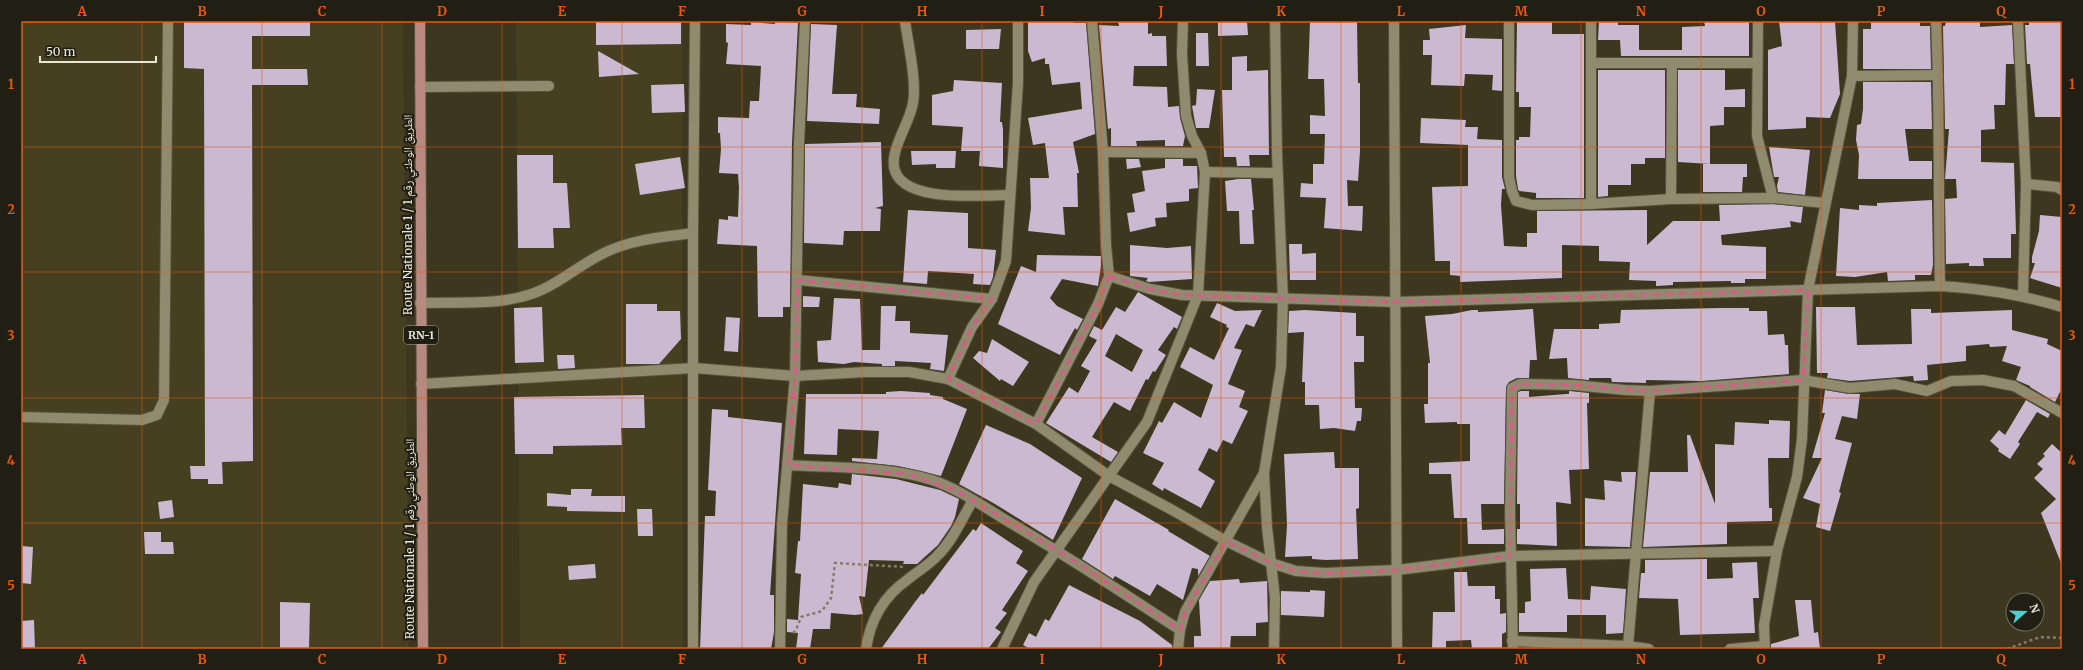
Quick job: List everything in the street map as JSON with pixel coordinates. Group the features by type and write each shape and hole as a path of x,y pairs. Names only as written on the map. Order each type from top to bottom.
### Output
{"main road":[{"name":"Route Nationale 1 / الطريق الوطني رقم 1","path":"420,21 420,303 423,649"}],"street":[{"path":"21,417 142,420 157,415 164,400 168,21"},
{"path":"693,649 693,233 695,21"},
{"path":"780,647 782,524 795,376 798,280 799,143 805,21"},
{"path":"905,21 914,101 910,118 896,149 894,167 901,181 912,189 932,194 1010,196"},
{"path":"948,380 972,327 992,299 1006,261 1018,83 1018,21"},
{"path":"1036,424 1098,304 1109,276 1106,246 1103,152 1092,21"},
{"path":"1002,649 1034,582 1147,422 1198,295 1205,172 1201,153 1192,136 1186,116 1182,54 1183,21"},
{"path":"1274,649 1275,598 1264,473 1281,367 1283,299 1277,173 1275,21"},
{"path":"1394,21 1394,302 1398,649"},
{"path":"1509,21 1509,169 1512,191 1516,200 1532,205 1591,204 1670,199 1773,198 1825,203"},
{"path":"1591,21 1591,204"},
{"path":"1758,21 1757,136 1773,198"},
{"path":"1730,649 1764,648 1764,625 1777,551 1797,477 1802,439 1803,380 1808,290 1852,76 1852,21"},
{"path":"1936,21 1938,75 1937,183 1940,286"},
{"path":"2018,21 2026,184 2023,295"},
{"path":"1591,63 1758,63"},
{"path":"1670,199 1672,64"},
{"path":"1852,76 1938,75"},
{"path":"420,87 549,86"},
{"path":"1103,152 1201,153"},
{"path":"1205,172 1277,173"},
{"path":"2026,184 2057,187 2062,190"},
{"path":"420,303 491,302 521,297 552,286 604,253 628,243 693,233"},
{"path":"1109,276 1150,289 1170,293 1283,299 1394,302 1940,286 1978,288 2023,295 2062,307"},
{"path":"798,280 992,299"},
{"path":"421,384 694,368 795,376 866,372 909,372 948,380 1036,424 1109,476 1226,541 1271,563 1296,571 1318,572 1397,570 1510,556 1637,552 1777,551"},
{"path":"1649,649 1628,646 1513,645 1510,556 1512,388 1520,384 1574,385 1650,391 1803,380 1850,388 1895,384 1927,391 1951,381 1983,380 2014,386 2062,413"},
{"path":"1628,646 1650,391"},
{"path":"788,465 908,474 932,480 973,500 1057,550 1180,630"},
{"path":"1178,649 1180,630 1185,612 1264,473"},
{"path":"866,649 869,630 879,608 906,580 925,568 940,554 973,500"}],"path":[{"path":"780,647 796,630 801,617 822,611 831,598 835,563 925,568"},
{"path":"2007,649 2040,637 2062,638"}],"highlighted area":[{"path":"1109,276 1150,289 1182,295 1394,302 1808,290 1803,380 1650,391 1574,385 1520,384 1512,388 1510,556 1397,570 1325,573 1296,571 1271,563 1226,541 1185,612 1180,630 1057,550 955,490 908,474 788,465 795,376 798,280 992,299 972,327 948,379 1036,424 1098,304"}],"shaded area":[{"path":"21,21 403,21 409,649 21,649"},
{"path":"516,21 682,21 683,649 520,649"}],"building":[{"path":"184,21 310,21 310,36 252,36 252,69 307,69 308,85 252,85 253,461 222,462 223,484 208,484 208,479 191,479 190,466 205,466 204,69 184,68"},
{"path":"596,21 681,21 681,44 596,45"},
{"path":"775,21 798,23 792,143 790,307 783,307 783,317 758,317 757,246 717,244 719,219 728,220 728,216 738,217 739,188 738,174 719,173 721,149 720,133 718,133 718,117 749,118 750,101 759,101 761,66 726,64 728,43 726,42 726,24 751,25 751,22 775,24"},
{"path":"1028,21 1074,21 1074,23 1086,23 1095,134 1073,142 1079,173 1077,173 1078,207 1063,207 1065,235 1028,231 1031,208 1030,178 1049,178 1045,143 1033,145 1028,118 1082,109 1080,82 1052,85 1049,64 1045,64 1045,58 1032,62 1028,51"},
{"path":"1118,21 1148,21 1148,34 1152,33 1152,36 1166,36 1167,66 1134,66 1133,86 1167,87 1168,107 1179,106 1180,118 1185,136 1183,146 1165,146 1165,140 1136,141 1137,146 1111,146 1111,128 1108,129 1099,25 1119,26"},
{"path":"1218,21 1247,21 1248,35 1218,36"},
{"path":"1310,21 1357,21 1358,83 1360,83 1360,151 1358,181 1347,180 1348,206 1363,206 1362,231 1324,228 1326,198 1300,197 1301,183 1313,184 1313,164 1324,164 1325,134 1310,134 1310,115 1325,116 1324,79 1308,79"},
{"path":"1517,21 1552,21 1552,34 1584,34 1584,198 1536,198 1536,193 1519,191 1518,189 1516,176 1516,140 1519,140 1519,137 1530,137 1531,107 1519,107 1519,92 1516,92"},
{"path":"1599,21 1618,21 1618,25 1639,25 1639,50 1682,50 1682,27 1705,26 1704,21 1749,21 1749,56 1621,56 1620,40 1598,40"},
{"path":"1779,21 1835,21 1840,94 1830,118 1806,117 1806,128 1768,130 1768,50 1782,46"},
{"path":"1871,21 1920,21 1920,26 1930,26 1931,69 1863,69 1863,29 1871,29"},
{"path":"1946,21 1980,21 1980,27 2012,25 2014,64 2006,64 2005,105 1994,105 1995,129 1981,130 1981,162 2014,163 2016,234 2011,234 2011,258 1983,258 1984,266 1969,266 1969,263 1946,264 1945,199 1957,198 1956,179 1945,179 1949,129 1945,129 1943,26 1945,26"},
{"path":"2029,21 2062,21 2062,117 2035,117 2030,64 2027,64 2025,25 2029,25"},
{"path":"811,24 837,25 832,94 857,94 856,107 880,109 879,124 807,121"},
{"path":"1466,25 1465,38 1502,39 1502,91 1492,90 1493,75 1465,74 1464,86 1431,85 1432,55 1423,55 1423,40 1430,40 1429,29"},
{"path":"1001,29 999,49 966,49 966,30"},
{"path":"1196,33 1208,33 1209,66 1196,66"},
{"path":"598,51 639,74 599,77"},
{"path":"1247,56 1247,71 1268,70 1269,155 1249,155 1250,166 1237,166 1236,157 1224,157 1222,90 1232,90 1232,57"},
{"path":"1598,70 1665,70 1665,158 1645,158 1645,164 1631,164 1631,185 1608,185 1608,196 1598,197"},
{"path":"1678,70 1725,70 1725,90 1745,89 1745,107 1724,107 1724,125 1710,126 1710,164 1678,162"},
{"path":"954,80 1002,83 1000,122 1002,122 1003,130 1003,168 979,166 980,151 961,151 963,127 932,125 932,95 953,91"},
{"path":"1863,82 1931,82 1932,129 1905,129 1909,161 1932,161 1932,179 1858,179 1859,155 1856,140 1857,125 1861,124 1863,109"},
{"path":"684,84 685,112 652,113 651,85"},
{"path":"1197,89 1215,90 1209,128 1196,128 1192,106 1196,105"},
{"path":"1421,118 1466,120 1465,127 1478,127 1477,139 1502,140 1502,177 1505,189 1502,189 1501,205 1504,246 1527,247 1527,233 1537,233 1537,211 1647,210 1647,245 1673,221 1720,221 1719,205 1773,204 1803,207 1801,223 1790,221 1791,227 1721,235 1722,245 1766,247 1766,279 1745,279 1745,283 1731,283 1731,281 1673,282 1673,285 1656,286 1656,281 1629,280 1630,262 1599,261 1599,246 1562,245 1562,278 1460,282 1460,276 1450,275 1450,261 1435,261 1432,187 1468,186 1468,145 1420,143"},
{"path":"881,142 883,206 875,208 881,209 880,231 844,231 843,245 804,243 805,144"},
{"path":"1769,147 1810,150 1805,195 1778,192 1777,186 1779,177 1774,177"},
{"path":"911,151 956,151 955,168 936,168 936,164 912,165"},
{"path":"517,155 553,155 553,183 567,183 570,228 553,228 554,248 518,248"},
{"path":"680,157 685,188 640,195 635,164"},
{"path":"1126,159 1139,159 1141,167 1127,169"},
{"path":"1165,159 1183,159 1183,166 1197,166 1198,188 1189,189 1189,201 1166,203 1167,217 1155,218 1156,226 1130,232 1127,213 1135,212 1132,194 1145,191 1142,171 1165,168"},
{"path":"1703,164 1747,164 1747,177 1743,177 1742,192 1703,192"},
{"path":"1251,179 1254,210 1252,210 1254,244 1240,244 1239,211 1227,211 1225,181"},
{"path":"1932,200 1933,265 1931,275 1915,275 1915,280 1888,281 1887,272 1855,277 1836,276 1840,208 1859,210 1859,205 1877,206 1877,203"},
{"path":"908,210 968,213 968,248 996,250 993,277 990,285 973,284 974,274 928,271 927,284 903,282"},
{"path":"2040,215 2062,217 2062,288 2030,278 2035,263 2032,263 2032,257 2039,231"},
{"path":"1289,244 1302,244 1302,254 1316,253 1316,280 1290,280"},
{"path":"1130,245 1167,248 1191,246 1192,279 1149,282 1146,281 1148,278 1130,276"},
{"path":"1037,255 1101,256 1098,286 1062,279 1050,298 1057,306 1083,319 1077,330 1075,328 1060,355 998,324 1021,266 1036,272"},
{"path":"1138,292 1182,317 1177,329 1174,327 1158,350 1166,355 1155,372 1153,371 1148,380 1146,379 1130,411 1114,402 1092,437 1118,452 1111,462 1046,423 1069,387 1078,393 1090,371 1081,366 1097,340 1089,336 1094,326 1102,330 1116,307 1125,312","holes":["1116,334 1143,350 1132,372 1105,356"]},
{"path":"803,296 820,297 819,307 803,307"},
{"path":"834,298 860,299 862,350 880,350 881,306 896,306 895,321 910,321 910,333 948,335 944,371 930,369 931,363 895,361 895,366 882,366 882,364 854,362 844,364 818,362 817,341 831,340"},
{"path":"1217,303 1235,311 1262,310 1254,327 1246,324 1234,348 1242,350 1228,384 1245,391 1239,407 1248,411 1232,444 1223,440 1217,452 1209,448 1198,470 1215,481 1201,508 1164,488 1163,491 1152,484 1164,463 1143,453 1159,421 1162,423 1174,402 1201,418 1213,385 1180,367 1190,347 1214,360 1229,328 1226,327 1227,325 1210,317"},
{"path":"626,304 657,304 657,311 680,311 681,339 659,364 626,364"},
{"path":"542,307 544,362 515,363 514,308"},
{"path":"1816,307 1855,307 1857,345 1912,344 1911,309 1931,309 1931,313 2012,310 2012,330 2048,339 2047,344 2062,351 2062,388 2055,402 2030,386 2016,380 2021,367 2002,361 2007,346 1990,347 1989,344 1966,346 1966,361 1927,365 1928,380 1914,381 1913,376 1850,381 1827,378 1828,373 1817,373"},
{"path":"1749,308 1749,311 1767,311 1768,335 1784,334 1785,345 1788,345 1789,374 1702,381 1646,380 1646,383 1612,382 1611,378 1589,378 1589,380 1568,378 1567,358 1549,359 1554,329 1599,329 1599,324 1620,323 1621,310"},
{"path":"1533,309 1537,360 1530,360 1529,378 1517,378 1509,382 1506,388 1504,504 1481,504 1482,530 1504,529 1504,544 1468,544 1467,518 1454,518 1451,474 1429,474 1429,463 1470,461 1470,424 1457,424 1457,422 1425,423 1424,404 1428,404 1428,363 1430,363 1425,316 1452,314 1472,310 1478,310 1478,312"},
{"path":"1305,310 1356,313 1356,336 1364,336 1364,362 1354,362 1355,408 1362,408 1361,421 1357,421 1355,431 1334,428 1320,429 1319,405 1305,405 1305,382 1302,382 1304,332 1288,333 1289,311"},
{"path":"726,317 740,318 738,352 724,351"},
{"path":"992,339 1029,362 1013,386 1001,379 1000,381 973,358 979,351 987,353"},
{"path":"557,355 574,355 575,368 558,369"},
{"path":"1825,390 1849,394 1860,394 1857,419 1842,416 1835,439 1852,443 1839,492 1841,493 1830,531 1816,527 1820,504 1803,498 1822,458 1812,458 1825,413 1822,413"},
{"path":"901,391 930,393 930,395 943,397 943,399 967,409 941,476 898,466 852,461 852,458 877,459 879,431 838,429 837,455 804,454 806,394 886,394 886,392"},
{"path":"1529,391 1529,397 1569,394 1569,391 1589,393 1589,403 1587,403 1589,469 1569,470 1571,504 1556,502 1557,546 1517,544 1517,529 1520,529 1520,504 1517,504 1518,392"},
{"path":"644,395 645,428 621,428 622,445 553,446 553,454 515,454 514,397"},
{"path":"2026,400 2050,414 2048,418 2037,412 2018,442 2020,444 2010,459 1998,451 1999,449 1990,441 1999,430 2005,435"},
{"path":"712,409 728,410 728,417 782,423 770,595 774,595 774,632 771,649 700,649 705,516 715,516 716,491 708,490"},
{"path":"1769,420 1790,421 1789,458 1768,458 1769,508 1772,508 1772,521 1727,522 1727,544 1643,547 1650,472 1688,472 1687,435 1690,435 1715,504 1715,444 1734,445 1735,422 1769,424"},
{"path":"986,425 1030,444 1082,478 1053,540 995,504 959,484"},
{"path":"2052,444 2062,453 2061,563 2041,513 2056,499 2034,478 2043,469 2037,464 2045,456 2043,454"},
{"path":"1334,452 1335,468 1359,468 1359,508 1356,509 1358,559 1326,560 1312,559 1312,556 1285,557 1287,525 1284,454"},
{"path":"1621,472 1636,472 1630,547 1585,546 1585,498 1605,500 1604,480 1622,482"},
{"path":"852,474 896,479 940,490 959,499 955,517 951,526 938,545 917,564 903,564 904,561 869,560 865,597 859,596 863,614 855,615 831,613 830,629 813,629 810,649 796,649 798,633 787,632 787,619 798,620 801,574 795,573 798,541 800,541 803,484 838,488 839,483 851,485"},
{"path":"571,489 592,489 591,496 625,496 625,512 567,511 567,507 547,506 547,493 571,495"},
{"path":"1115,499 1169,530 1168,531 1210,556 1198,576 1198,569 1192,568 1183,600 1157,584 1150,596 1115,576 1113,579 1082,559"},
{"path":"172,500 174,517 160,519 158,502"},
{"path":"637,509 652,509 653,536 638,536"},
{"path":"981,523 1023,551 1016,563 1028,571 1002,610 1007,613 995,628 1001,632 988,649 881,649 922,593 923,595 973,529 976,531"},
{"path":"144,532 161,532 161,542 173,542 174,554 145,554"},
{"path":"21,546 33,547 31,584 21,583"},
{"path":"1707,559 1707,579 1733,578 1732,563 1757,562 1759,598 1753,598 1755,633 1680,635 1678,599 1639,598 1641,573 1645,573 1645,560"},
{"path":"595,564 596,578 569,580 568,566"},
{"path":"1566,568 1568,599 1590,600 1591,586 1626,589 1623,633 1606,634 1606,615 1567,615 1567,632 1519,632 1519,613 1525,613 1525,602 1531,601 1530,569"},
{"path":"1454,572 1467,572 1468,586 1495,586 1495,599 1500,599 1500,614 1506,613 1506,632 1502,634 1502,649 1472,649 1471,640 1446,641 1446,649 1432,649 1433,612 1455,612"},
{"path":"1239,579 1240,583 1267,581 1268,622 1256,623 1256,636 1231,636 1230,649 1194,649 1194,636 1201,636 1199,600 1210,581"},
{"path":"1069,585 1140,621 1172,645 1172,649 1030,649 1023,645 1029,633 1036,637 1045,619 1049,621"},
{"path":"1310,590 1325,591 1324,617 1281,615 1281,591 1310,592"},
{"path":"1795,600 1811,600 1814,633 1818,632 1820,649 1771,649 1771,644 1799,636"},
{"path":"280,602 310,603 309,649 280,649"},
{"path":"34,620 35,649 21,649 21,621"}]}
